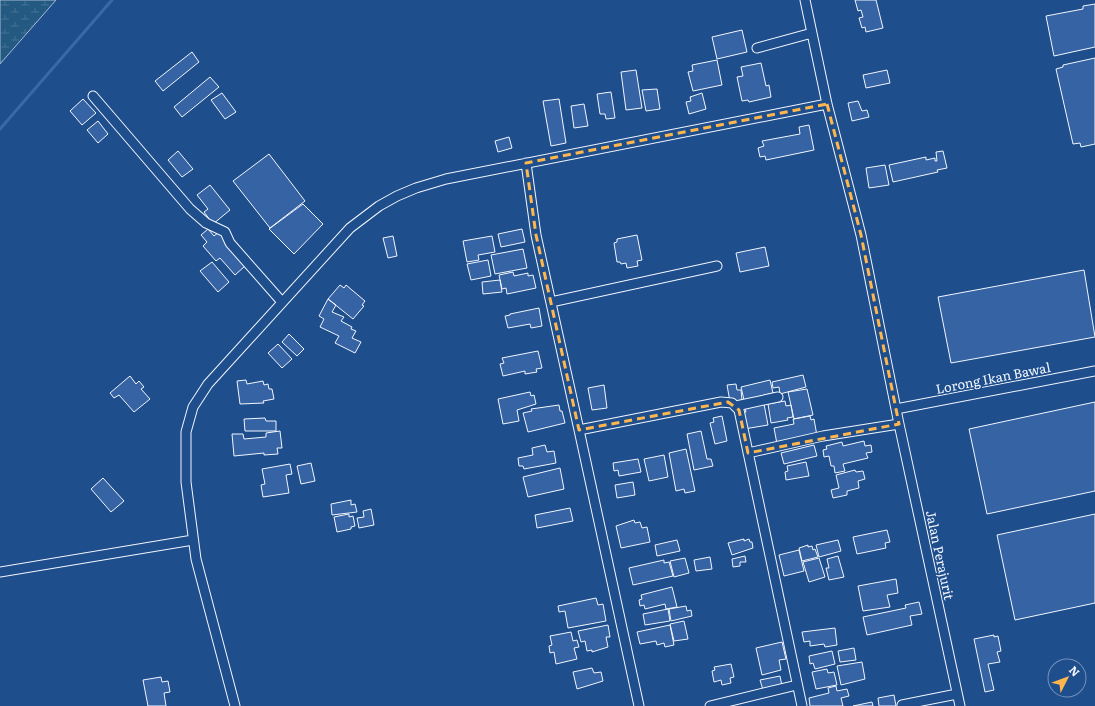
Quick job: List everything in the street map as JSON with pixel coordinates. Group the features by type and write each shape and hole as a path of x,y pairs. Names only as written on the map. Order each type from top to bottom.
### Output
{"street":[{"name":"Jalan Perajurit","path":"806,0 827,104 861,235 898,424 960,706"},
{"path":"757,48 812,33"},
{"path":"93,96 190,209 206,223 225,232 230,243 282,302"},
{"path":"235,706 196,560 186,482 186,432 193,407 208,384 350,228 378,206 416,188 446,179 827,104"},
{"path":"526,163 536,234 639,706"},
{"path":"551,302 717,266"},
{"name":"Lorong Ikan Bawal","path":"896,409 1095,371"},
{"path":"736,406 778,397"},
{"path":"579,430 721,402 732,403 736,406 739,410 802,706"},
{"path":"748,453 823,436 898,424"},
{"path":"0,572 193,540"},
{"path":"710,706 797,685"},
{"path":"902,705 957,694"}],"highlighted area":[{"path":"827,104 861,235 899,424 748,453 739,410 728,402 579,430 536,235 526,163"}],"green space":[{"path":"0,0 56,0 0,64"}],"building":[{"path":"855,0 876,0 883,28 866,32 865,27 862,28 859,18 863,17 861,10 858,11"},
{"path":"1095,4 1095,47 1054,56 1046,16 1083,9 1083,6"},
{"path":"742,30 747,52 717,59 712,37"},
{"path":"192,52 199,62 163,91 155,81"},
{"path":"1095,58 1095,144 1081,147 1080,143 1073,144 1056,69 1063,67 1063,65"},
{"path":"717,60 722,85 693,91 688,72 693,71 692,65"},
{"path":"761,63 766,86 769,85 771,97 749,102 748,100 742,101 737,77 743,76 741,67"},
{"path":"636,70 642,108 626,110 621,72"},
{"path":"887,70 890,83 866,88 863,75"},
{"path":"210,77 219,87 182,117 174,107"},
{"path":"657,89 660,109 646,111 642,90"},
{"path":"611,92 615,118 606,119 605,114 600,114 597,94"},
{"path":"222,93 236,112 225,119 211,100"},
{"path":"702,93 706,109 689,114 686,102 691,101 690,97"},
{"path":"83,99 96,113 82,125 70,111"},
{"path":"559,99 566,143 551,146 543,101"},
{"path":"858,101 862,111 867,110 869,117 852,121 848,103"},
{"path":"584,104 588,126 574,128 571,106"},
{"path":"98,121 108,134 98,143 87,130"},
{"path":"809,125 814,150 766,160 765,156 760,157 758,148 764,146 762,141 800,134 799,127"},
{"path":"509,137 512,148 498,152 495,141"},
{"path":"178,151 193,169 182,177 168,160"},
{"path":"943,151 947,168 937,170 938,172 893,182 889,165 926,157 926,160 935,158 935,161 937,161 936,152"},
{"path":"269,154 305,201 270,228 233,181"},
{"path":"885,165 889,185 869,188 866,168"},
{"path":"210,185 230,210 213,224 204,212 208,209 197,195"},
{"path":"303,204 323,224 294,254 269,229"},
{"path":"208,229 214,236 219,232 245,266 235,275 220,258 216,261 203,246 207,242 201,235"},
{"path":"522,229 525,242 501,247 498,234"},
{"path":"637,235 642,260 637,261 638,266 627,268 626,263 621,264 620,262 617,262 614,243 617,242 617,239"},
{"path":"393,236 397,256 388,258 383,238"},
{"path":"492,236 495,252 478,255 479,260 467,262 463,241"},
{"path":"765,247 769,266 740,272 736,253"},
{"path":"523,249 527,268 495,274 491,255"},
{"path":"488,260 491,276 471,280 467,264"},
{"path":"212,262 229,282 218,292 200,271"},
{"path":"1084,270 1095,337 951,363 938,297"},
{"path":"513,272 514,276 528,273 528,276 533,275 536,288 507,294 506,288 502,289 499,275"},
{"path":"500,280 502,292 483,294 482,282"},
{"path":"340,285 344,288 346,285 365,301 362,305 364,306 353,319 328,299"},
{"path":"328,299 336,305 332,312 344,317 341,321 356,331 352,338 361,342 355,353 335,343 339,336 320,327 324,319 319,316"},
{"path":"539,308 542,326 531,328 530,324 508,328 505,316"},
{"path":"289,334 304,349 297,356 282,342"},
{"path":"278,344 292,359 282,368 268,353"},
{"path":"538,351 542,368 536,369 537,372 525,374 525,371 503,376 500,364 504,363 502,358"},
{"path":"803,375 806,387 780,394 779,387 773,388 772,382"},
{"path":"130,376 136,384 139,381 144,387 141,389 150,399 134,412 119,395 114,398 110,393"},
{"path":"246,380 247,384 263,381 264,385 268,384 269,389 272,389 274,399 263,401 264,403 240,404 237,381"},
{"path":"770,380 773,393 744,400 741,387"},
{"path":"736,384 737,390 741,390 742,400 730,402 727,385"},
{"path":"604,385 607,408 592,410 588,388"},
{"path":"807,389 813,415 794,419 788,392"},
{"path":"530,392 531,396 534,395 536,404 517,410 519,421 503,424 498,399"},
{"path":"785,401 786,406 791,405 793,417 787,418 788,420 771,423 768,404"},
{"path":"1095,402 1095,491 987,514 969,429"},
{"path":"764,404 768,425 744,429 741,413 746,412 745,408"},
{"path":"559,405 565,423 528,432 523,413 532,411 531,409"},
{"path":"722,416 727,441 715,444 710,423 714,422 713,418"},
{"path":"810,416 811,420 814,419 817,436 777,444 774,428 794,424 793,419"},
{"path":"265,418 266,421 276,421 276,431 245,431 244,419"},
{"path":"280,431 282,448 277,448 278,454 264,455 264,453 234,456 232,434 243,434 244,439 266,437 266,433"},
{"path":"701,431 707,459 711,459 713,466 694,470 687,434"},
{"path":"864,441 865,446 871,445 872,452 866,453 868,458 843,464 845,471 835,473 834,466 831,466 829,456 824,457 823,450 827,449 826,446 842,442 843,446"},
{"path":"545,445 547,452 554,451 556,463 524,469 523,466 519,466 518,458 533,455 532,448"},
{"path":"814,445 817,456 784,464 781,453"},
{"path":"686,449 695,491 685,493 684,489 676,491 669,453"},
{"path":"664,455 668,477 649,481 644,459"},
{"path":"638,459 641,472 619,476 618,470 614,471 613,463"},
{"path":"806,462 809,476 786,480 785,472 788,471 787,466"},
{"path":"311,463 315,481 301,484 297,466"},
{"path":"290,464 292,474 286,475 289,493 263,497 261,485 265,484 262,469"},
{"path":"560,468 564,489 528,497 523,477"},
{"path":"855,470 856,472 863,471 865,479 858,481 859,488 847,491 847,495 833,498 831,490 839,488 836,475"},
{"path":"103,478 124,501 111,512 91,489"},
{"path":"633,482 635,495 617,498 615,485"},
{"path":"351,500 351,505 355,504 357,512 332,515 331,504"},
{"path":"570,508 573,521 537,528 535,515"},
{"path":"371,509 374,525 359,528 357,518 364,517 363,511"},
{"path":"349,514 349,517 353,516 355,526 351,527 351,529 337,532 334,517"},
{"path":"1095,514 1095,603 1015,620 997,535"},
{"path":"634,520 635,523 640,522 642,528 647,527 650,542 621,548 616,526"},
{"path":"887,530 890,542 885,543 886,548 857,554 853,537"},
{"path":"744,539 744,541 749,539 750,542 752,542 753,548 732,555 728,543"},
{"path":"677,540 680,551 657,556 655,545"},
{"path":"838,540 841,551 819,557 816,545"},
{"path":"808,545 808,547 812,546 813,550 815,549 818,557 802,561 799,548"},
{"path":"799,550 804,571 784,576 779,555"},
{"path":"745,556 746,562 740,562 740,566 733,567 732,559"},
{"path":"838,556 844,577 829,580 826,568 829,568 827,559"},
{"path":"710,557 712,569 696,571 694,560"},
{"path":"685,558 689,573 674,577 670,561"},
{"path":"819,558 825,577 809,582 803,562"},
{"path":"664,560 664,563 669,562 673,576 633,585 629,568"},
{"path":"896,579 898,593 887,595 890,607 863,611 858,586"},
{"path":"672,587 677,607 666,609 665,604 645,609 644,605 640,606 639,600 642,599 641,595"},
{"path":"596,598 598,605 603,604 606,621 568,628 565,611 559,612 558,606"},
{"path":"919,602 922,614 910,616 912,625 867,635 863,617 906,608 905,605"},
{"path":"686,606 687,611 691,610 692,616 671,621 669,609"},
{"path":"668,609 670,621 645,625 643,614"},
{"path":"684,621 688,639 674,641 670,624"},
{"path":"608,625 610,637 606,637 608,647 592,652 592,650 587,651 585,641 581,642 578,631"},
{"path":"670,625 674,645 665,647 664,643 657,645 656,641 640,644 637,632"},
{"path":"835,628 837,645 825,647 824,644 810,646 810,641 804,642 802,632"},
{"path":"571,632 573,641 577,640 579,647 574,648 577,659 556,664 554,652 550,653 549,646 552,645 550,636"},
{"path":"994,635 994,637 998,636 1001,651 997,652 1000,662 988,664 994,690 985,692 974,639"},
{"path":"782,642 786,659 779,660 781,670 762,675 756,648"},
{"path":"854,648 856,660 840,662 838,651"},
{"path":"832,651 835,664 815,669 813,663 810,664 809,656"},
{"path":"862,662 865,679 841,685 837,666"},
{"path":"731,664 734,677 730,678 731,683 722,685 721,680 714,682 712,671 715,670 714,667"},
{"path":"592,668 594,673 601,672 603,681 577,689 573,672"},
{"path":"827,669 828,673 834,672 837,685 816,689 812,672"},
{"path":"780,676 782,686 763,690 760,680"},
{"path":"161,677 162,682 168,681 170,692 164,693 166,706 148,706 143,680"},
{"path":"836,686 837,691 847,689 849,696 841,698 843,706 810,706 809,698 829,693 828,688"},
{"path":"894,695 896,706 879,706 878,698"},
{"path":"872,702 873,706 853,706"}],"waterway":[{"path":"0,129 112,0"}]}
